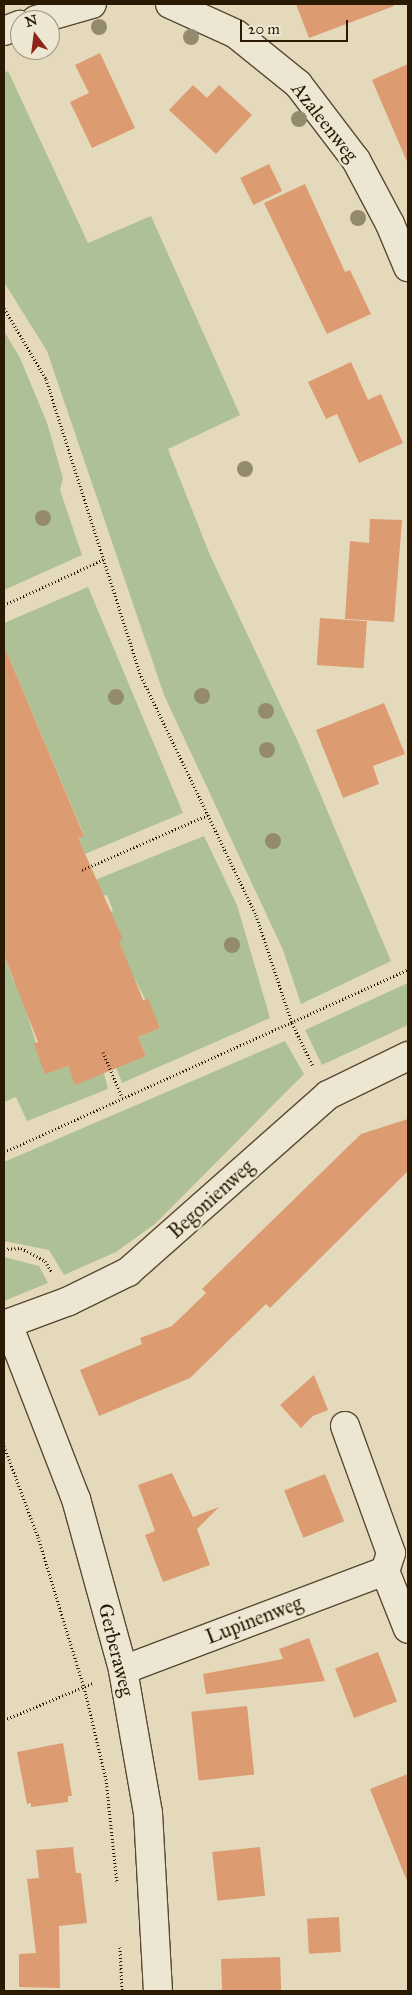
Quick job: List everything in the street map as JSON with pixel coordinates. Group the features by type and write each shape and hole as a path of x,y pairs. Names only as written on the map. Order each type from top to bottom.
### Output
{"street":[{"path":"60,13 92,4"},
{"name":"Azaleenweg","path":"170,4 236,34 298,84 356,160 390,224 408,267"},
{"name":"Begonienweg","path":"6,1325 69,1301 128,1272 328,1095 408,1056"},
{"name":"Gerberaweg","path":"6,1325 76,1499 123,1670 148,1813 158,1991"},
{"path":"344,1426 391,1553 385,1571 408,1629"},
{"name":"Lupinenweg","path":"123,1670 385,1571"}],"path":[{"path":"4,308 46,380 142,676 256,915 292,1024 328,1095"},
{"path":"4,605 104,559"},
{"path":"82,870 208,815"},
{"path":"4,1152 122,1097 292,1024 408,970"},
{"path":"103,1052 122,1097"},
{"path":"4,1249 21,1248 45,1261 69,1301"},
{"path":"4,1446 38,1537 84,1687 106,1779 118,1893"},
{"path":"4,1720 123,1670"},
{"path":"120,1942 122,1991"}],"green space":[{"path":"8,71 88,243 151,216 240,415 168,449 210,555 299,744 391,961 301,1004 283,950 164,695 47,351 4,282 4,73"},
{"path":"4,331 20,358 47,423 63,478 60,490 82,555 4,590"},
{"path":"88,587 183,813 85,854 78,838 84,835 4,646 4,623"},
{"path":"204,836 237,905 270,1018 122,1083 116,1067 146,1056 138,1037 160,1028 131,972 108,913 113,911 107,895 102,896 95,880"},
{"path":"4,955 14,982 17,981 45,1073 68,1066 75,1084 104,1073 108,1089 27,1121 16,1097 4,1102"},
{"path":"408,983 408,1025 322,1065 305,1030"},
{"path":"285,1041 304,1074 156,1223 116,1252 64,1275 49,1250 4,1241 4,1162"},
{"path":"4,1257 39,1266 48,1283 4,1301"}],"building":[{"path":"296,4 393,4 394,6 309,38"},
{"path":"100,53 135,128 92,148 70,102 89,93 75,65"},
{"path":"408,64 408,164 372,80"},
{"path":"193,85 207,98 219,85 252,115 216,154 169,110"},
{"path":"269,164 282,191 253,205 240,178"},
{"path":"305,184 345,272 350,270 371,314 327,334 264,203"},
{"path":"351,362 368,400 381,394 403,443 359,463 337,414 326,419 308,382"},
{"path":"370,519 402,520 394,622 345,619 350,541 369,543"},
{"path":"320,618 367,621 364,668 317,665"},
{"path":"4,646 84,836 78,838 123,939 119,941 143,1000 148,999 160,1028 138,1037 146,1056 75,1085 68,1066 45,1074 34,1044 38,1042 4,955"},
{"path":"384,703 405,754 373,766 379,784 343,798 316,730"},
{"path":"408,1119 408,1171 270,1308 266,1304 190,1378 99,1416 80,1370 142,1344 140,1338 172,1326 206,1293 202,1289 361,1134"},
{"path":"314,1375 328,1410 313,1416 301,1428 280,1405"},
{"path":"172,1473 193,1517 219,1507 197,1529 210,1565 163,1582 145,1535 155,1531 138,1485"},
{"path":"325,1474 344,1521 303,1538 284,1490"},
{"path":"309,1638 325,1681 206,1694 203,1674 283,1659 279,1649"},
{"path":"378,1652 397,1701 354,1718 335,1668"},
{"path":"247,1706 254,1775 199,1780 191,1712"},
{"path":"63,1743 72,1796 68,1796 68,1802 31,1807 31,1803 27,1804 17,1752"},
{"path":"408,1774 408,1881 407,1881 370,1789"},
{"path":"73,1847 76,1873 81,1873 87,1923 59,1926 60,1988 19,1987 19,1954 36,1953 27,1879 39,1878 36,1850"},
{"path":"260,1847 265,1896 217,1901 212,1852"},
{"path":"339,1917 341,1952 309,1954 307,1919"},
{"path":"280,1957 281,1991 222,1991 221,1959"}]}
